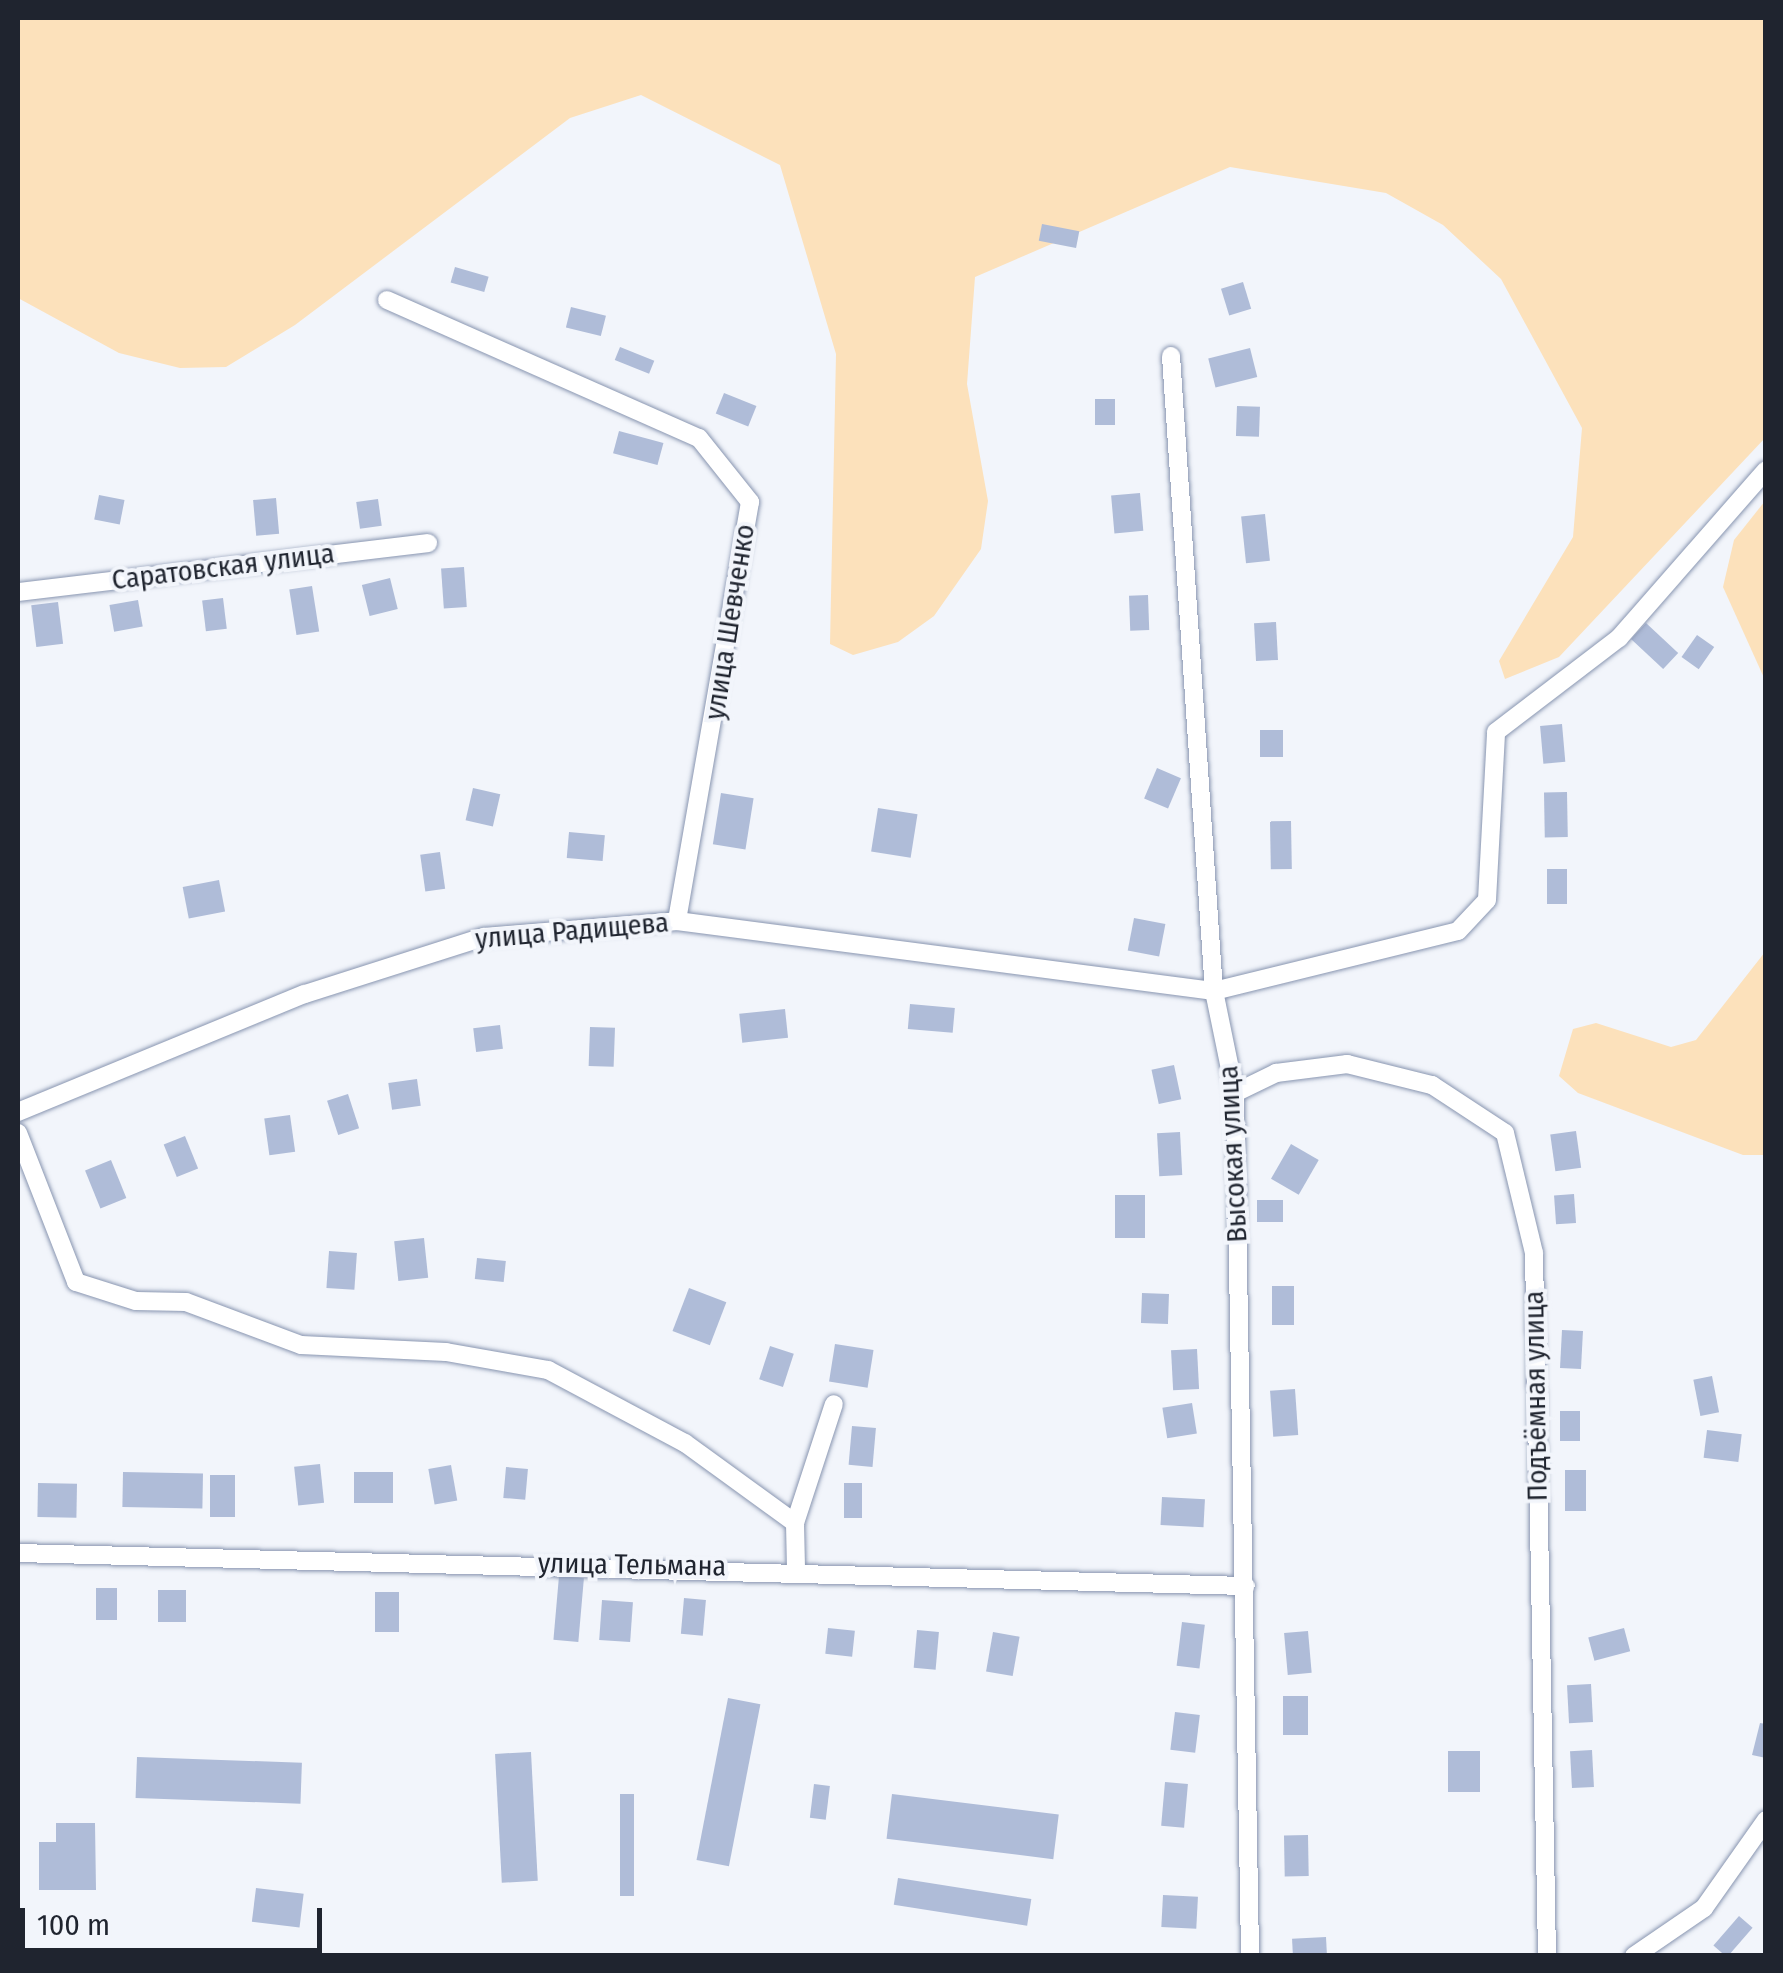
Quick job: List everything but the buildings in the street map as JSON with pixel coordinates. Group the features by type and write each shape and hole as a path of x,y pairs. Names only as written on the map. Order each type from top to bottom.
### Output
{"street":[{"name":"улица Шевченко","path":"387,300 699,438 750,502 677,922"},
{"name":"Высокая улица","path":"1170,356 1214,991 1235,1093 1250,1956"},
{"path":"1214,991 1476,920 1487,900 1496,732 1619,638 1766,470"},
{"name":"Саратовская улица","path":"18,592 428,542"},
{"name":"улица Радищева","path":"18,1112 457,941 677,922 1214,991"},
{"name":"Подъёмная улица","path":"1235,1093 1276,1073 1347,1064 1432,1085 1505,1133 1534,1253 1547,1956"},
{"path":"18,1132 76,1282 136,1302 186,1302 301,1345 446,1352 548,1370 685,1443 795,1523"},
{"path":"796,1568 795,1523 834,1404"},
{"name":"улица Тельмана","path":"18,1553 796,1568 1246,1586"},
{"path":"1634,1956 1704,1908 1766,1820"}],"shaded area":[{"path":"18,18 1765,18 1765,438 1559,657 1505,679 1499,661 1573,537 1582,428 1501,279 1443,225 1386,193 1230,167 975,277 967,384 988,501 981,549 934,616 898,642 853,655 830,644 836,354 780,165 641,95 570,118 295,325 226,367 180,368 119,353 18,298"},
{"path":"1765,501 1765,680 1723,587 1734,540"},
{"path":"1765,952 1765,1155 1743,1155 1578,1093 1559,1076 1573,1029 1596,1023 1671,1047 1696,1040"}]}
